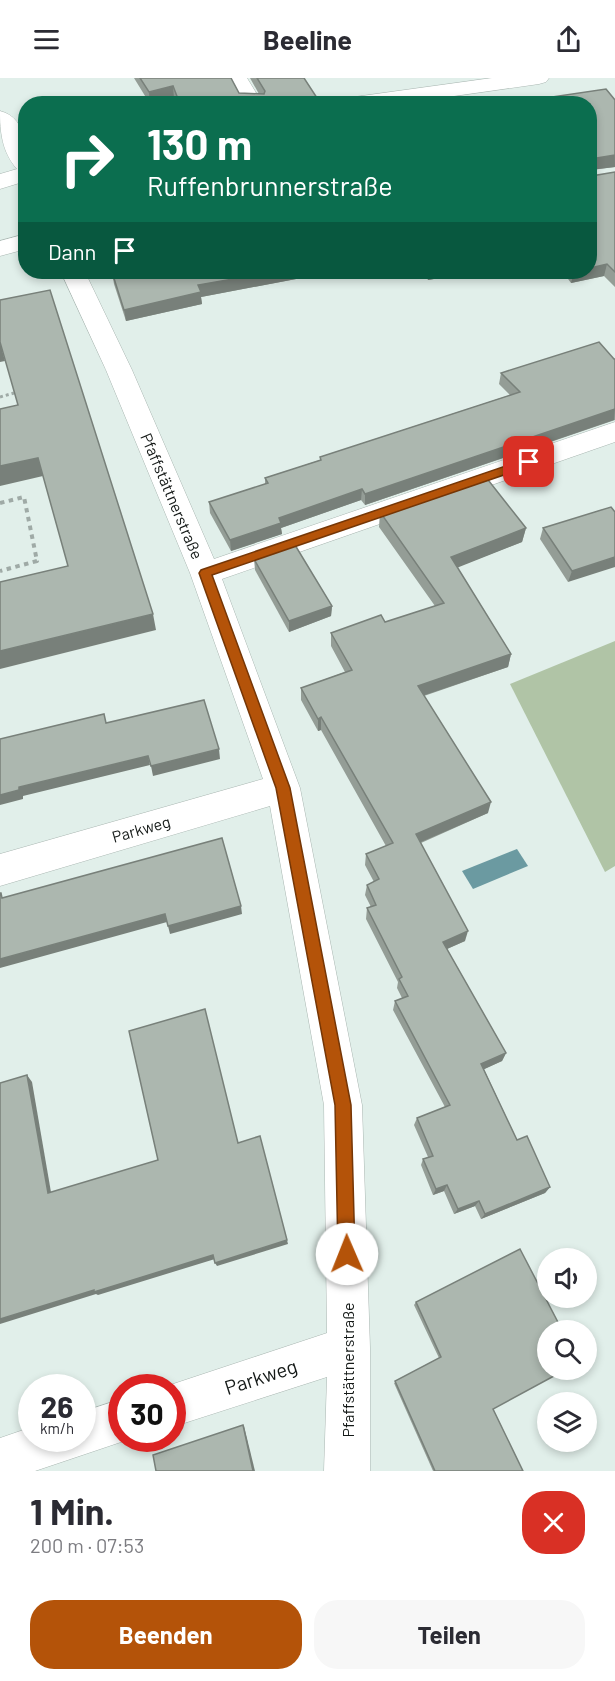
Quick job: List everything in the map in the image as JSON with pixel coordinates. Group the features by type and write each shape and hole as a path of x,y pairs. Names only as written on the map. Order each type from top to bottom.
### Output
{"street":[{"path":"237,78 248,96"},
{"path":"406,96 539,78"},
{"path":"0,117 12,132 18,156"},
{"path":"0,182 18,176"},
{"name":"Pfaffstättnerstraße","path":"84,279 206,573 283,788 343,1105 349,1348 347,1471"},
{"path":"206,573 615,432"},
{"name":"Parkweg","path":"0,870 283,788"},
{"name":"Parkweg","path":"186,1400 349,1348"},
{"path":"0,1460 24,1452"}],"path":[{"path":"0,396 14,393"},
{"path":"0,503 24,497 37,561 0,571"}],"green space":[{"path":"615,641 615,866 605,872 510,684"}],"water":[{"path":"517,849 528,866 473,889 462,871"}],"building":[{"path":"140,78 231,78 239,93 264,94 265,91 257,78 304,78 316,96 177,96 173,86 149,92"},
{"path":"606,89 615,100 615,155 597,158 597,96 558,96"},
{"path":"615,172 615,272 607,264 597,266 597,175"},
{"path":"114,279 233,279 198,285 201,292 124,310"},
{"path":"50,290 153,614 0,651 0,582 68,566 38,458 0,466 0,409 18,405 0,342 0,300"},
{"path":"599,342 615,359 615,409 365,494 362,489 279,518 281,523 230,540 209,502 268,483 265,478 321,460 320,457 520,392 501,373"},
{"path":"485,476 526,528 451,557 511,654 418,686 491,802 416,834 468,931 443,942 506,1053 481,1064 517,1140 527,1136 550,1187 485,1214 479,1201 458,1209 447,1185 436,1189 423,1159 433,1156 417,1118 450,1105 395,1001 408,996 399,979 402,977 367,908 376,905 367,885 379,879 366,854 393,843 321,717 318,719 301,688 352,670 331,633 381,615 385,622 444,603 380,512"},
{"path":"611,507 615,512 615,557 572,571 543,528"},
{"path":"295,545 332,606 289,621 254,559"},
{"path":"204,700 219,749 151,766 148,756 19,787 19,790 0,795 0,739 104,714 106,723"},
{"path":"222,838 241,906 168,926 165,914 0,959 0,893 2,898"},
{"path":"205,1009 238,1143 260,1136 287,1240 215,1263 213,1255 0,1319 0,1083 27,1075 48,1193 158,1160 129,1031"},
{"path":"520,1249 537,1282 537,1308 551,1308 557,1320 537,1320 537,1380 547,1380 493,1409 523,1471 435,1471 395,1381 441,1357 416,1302"},
{"path":"243,1425 253,1471 156,1471 153,1455 162,1452 186,1452 186,1444"}],"route":[{"path":"347,1254 343,1105 283,788 206,573 529,462"}]}
